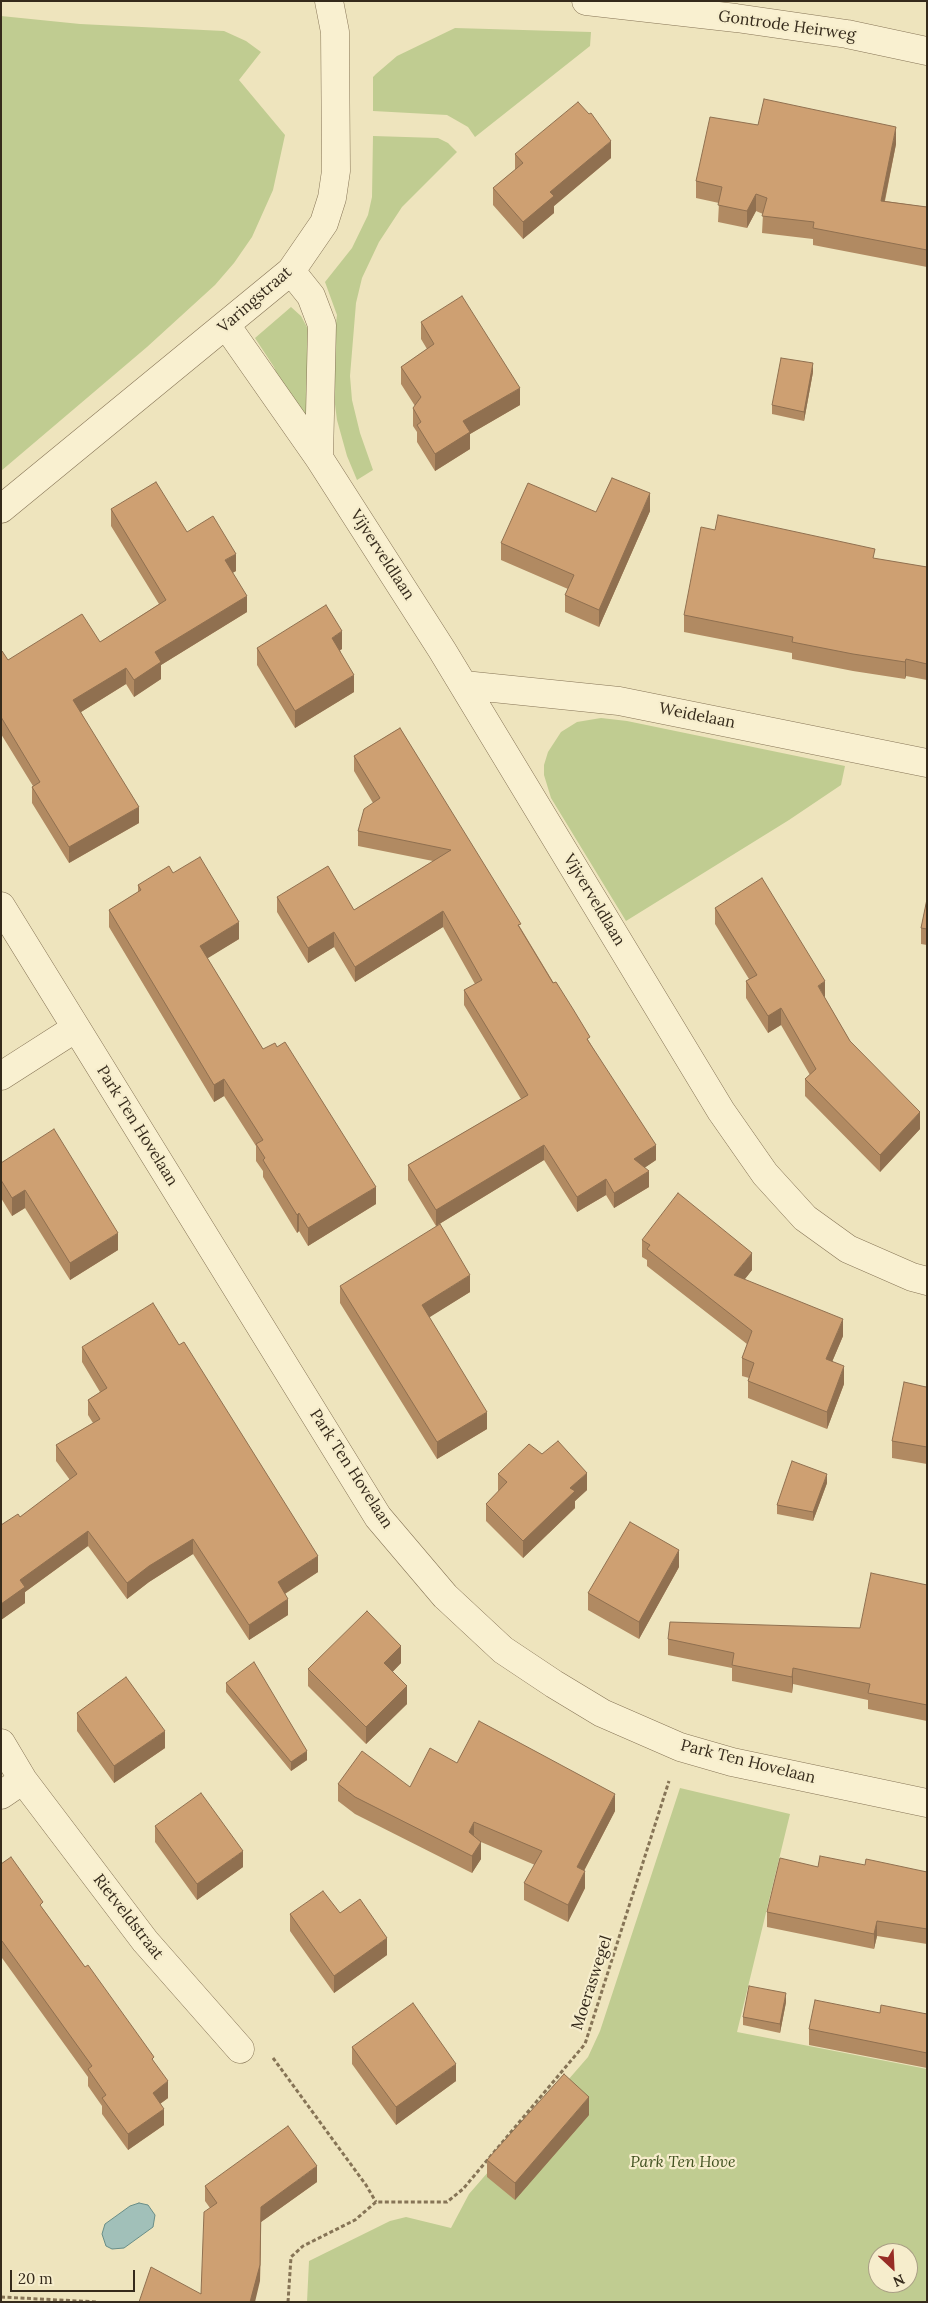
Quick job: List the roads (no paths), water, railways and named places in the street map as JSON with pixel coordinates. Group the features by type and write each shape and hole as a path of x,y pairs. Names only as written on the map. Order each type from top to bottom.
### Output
{"street":[{"name":"Varingstraat","path":"1,509 292,271 324,223 332,198 336,171 335,32 329,1"},
{"name":"Gontrode Heirweg","path":"586,1 736,18 847,34 927,51"},
{"path":"292,271 311,296 322,325 320,458"},
{"name":"Vijverveldlaan","path":"226,325 320,458 464,685 720,1111 765,1174 805,1218 848,1249 912,1277 927,1281"},
{"name":"Weidelaan","path":"464,685 619,701 927,763"},
{"name":"Park Ten Hovelaan","path":"1,906 378,1517 445,1596 503,1650 554,1684 602,1713 680,1747 732,1762 927,1803"},
{"path":"1,1076 76,1028"},
{"name":"Rietveldstraat","path":"1,1742 12,1788 240,2049"}],"water":[{"path":"139,2203 148,2205 155,2215 153,2227 124,2248 112,2249 106,2246 102,2234 105,2224 130,2206"}],"park label":[{"name":"Park Ten Hove","path":"683,2162"}]}
